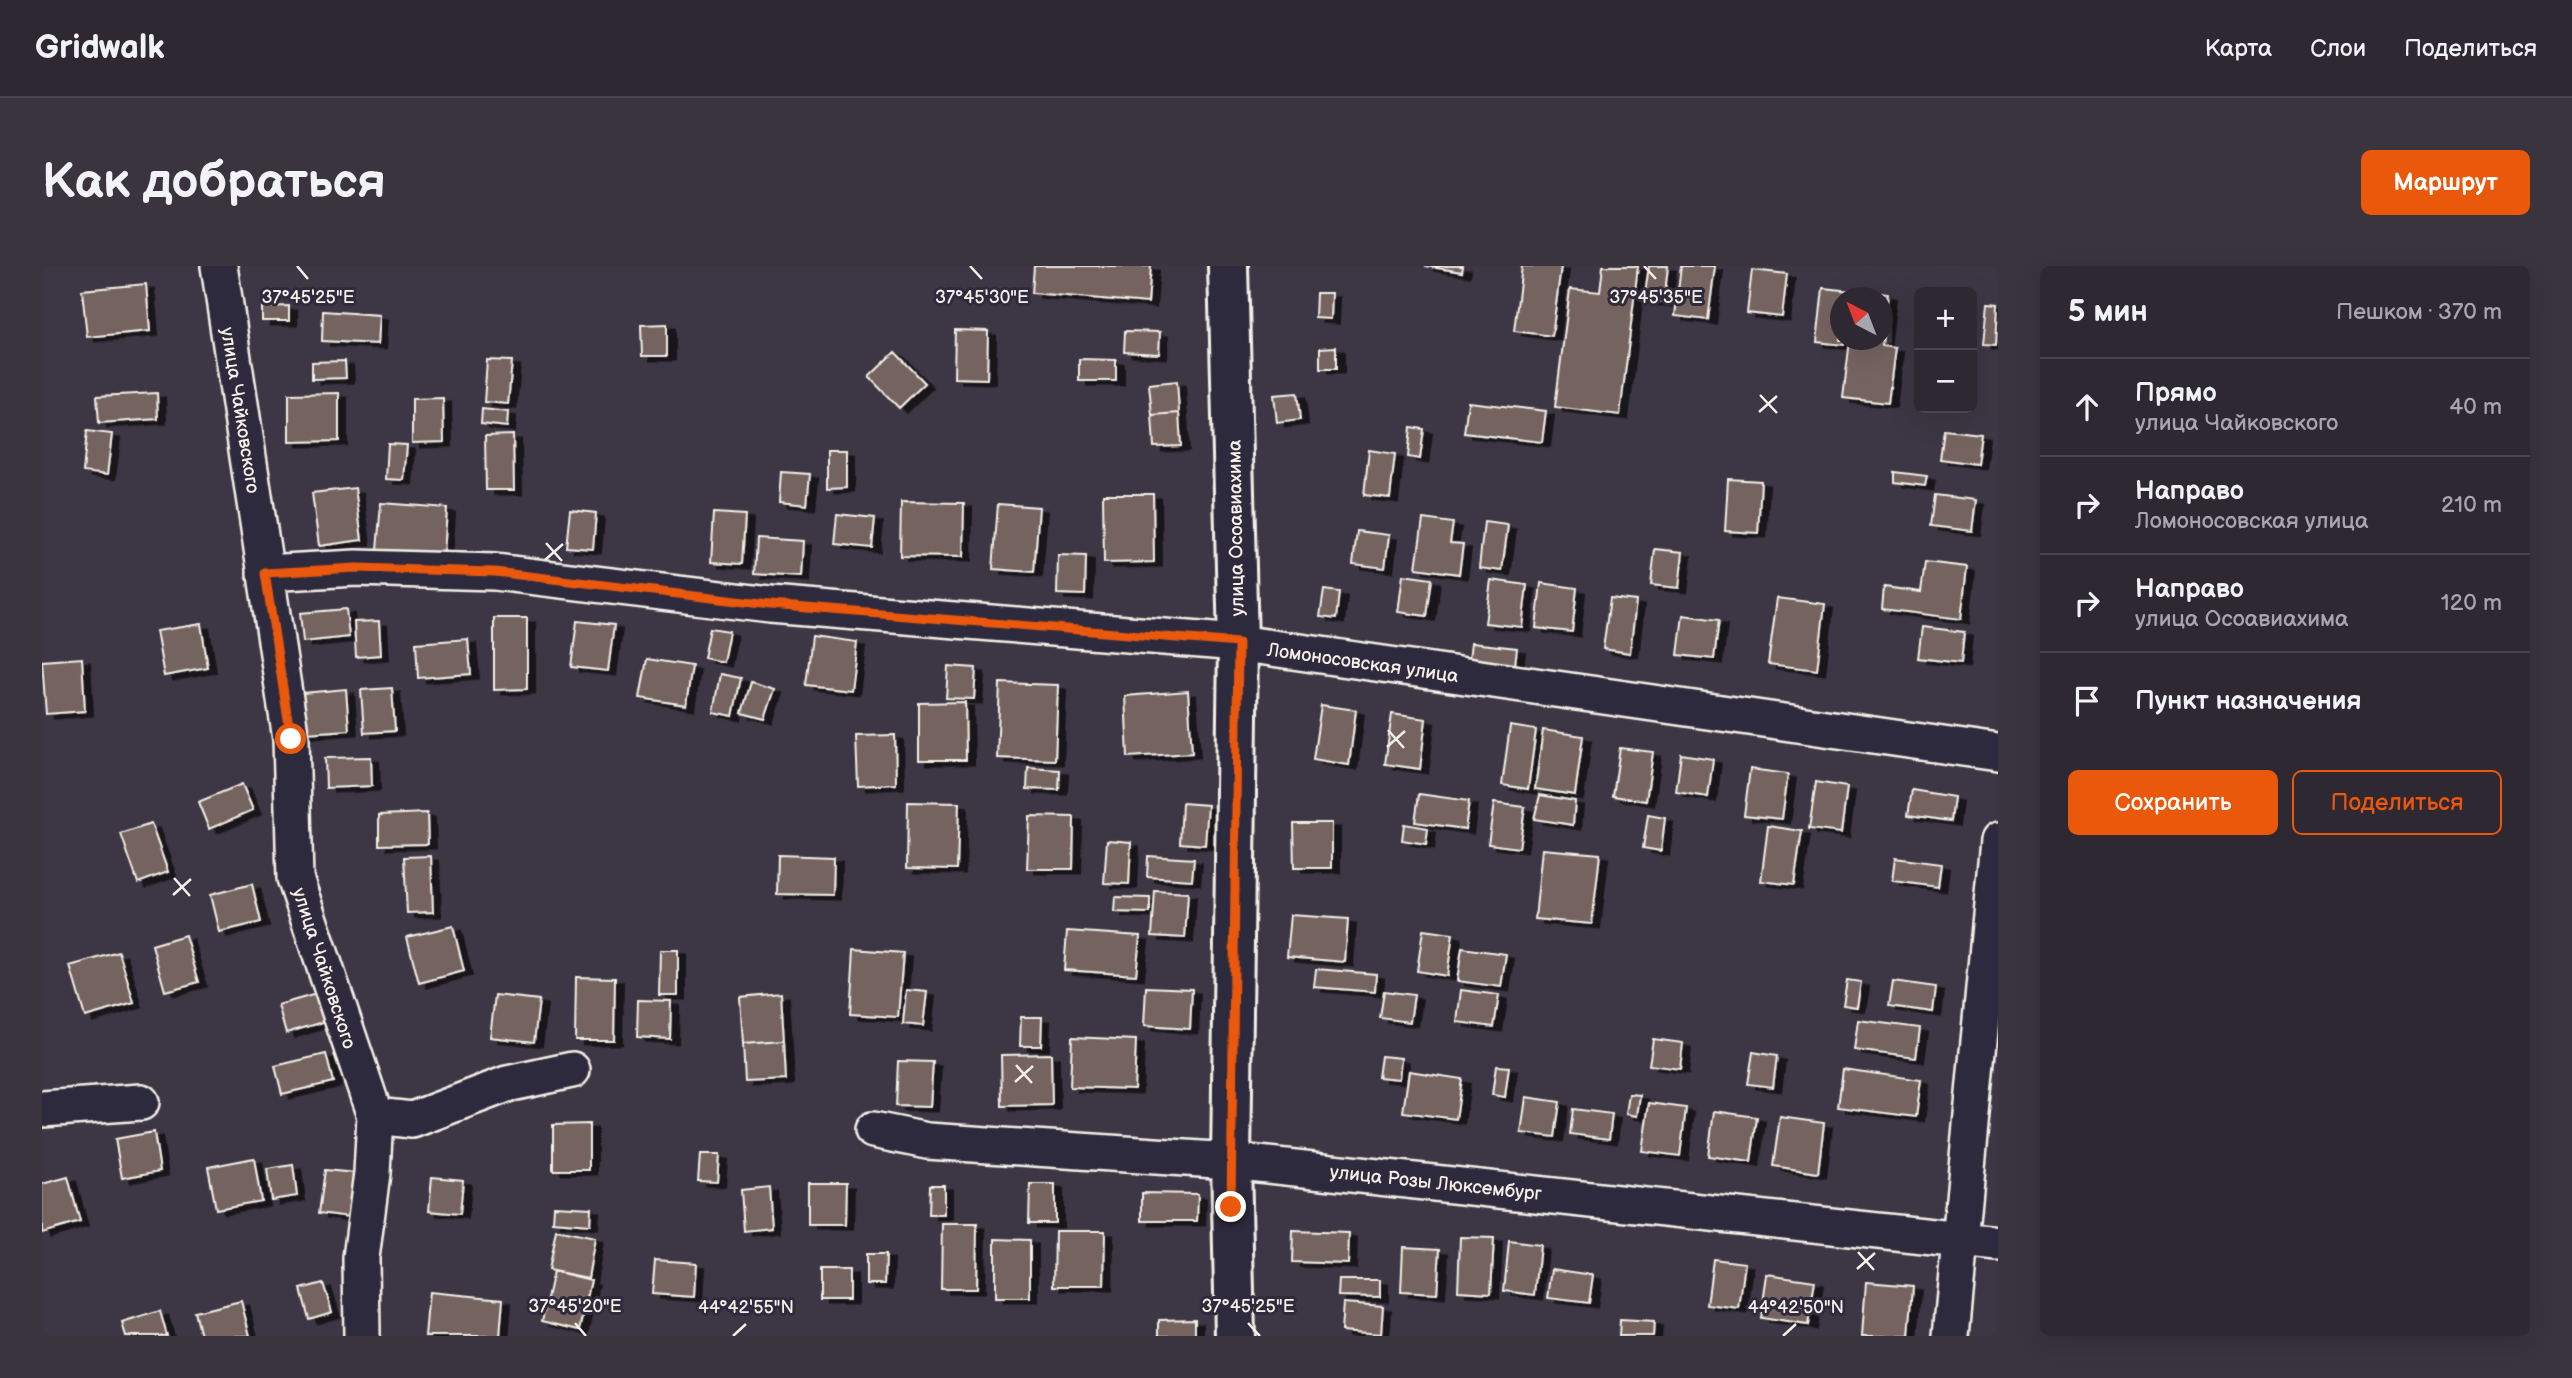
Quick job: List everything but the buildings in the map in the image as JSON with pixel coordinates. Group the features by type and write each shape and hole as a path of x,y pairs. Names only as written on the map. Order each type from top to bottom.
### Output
{"street":[{"name":"улица Чайковского","path":"219,266 291,739 295,878 375,1116 372,1173 361,1258 362,1336"},
{"name":"улица Осоавиахима","path":"1228,266 1238,643 1231,1161 1235,1336"},
{"name":"Ломоносовская улица","path":"265,573 356,568 495,572 770,605 1238,643 1998,754"},
{"path":"1951,1336 1998,841"},
{"path":"375,1116 412,1120 507,1084 572,1070"},
{"path":"42,1108 141,1102"},
{"name":"улица Розы Люксембург","path":"873,1130 927,1141 1231,1161 1998,1244"}],"route":[{"path":"291,739 265,573 356,568 495,572 864,614 1238,643 1231,1207"}]}
